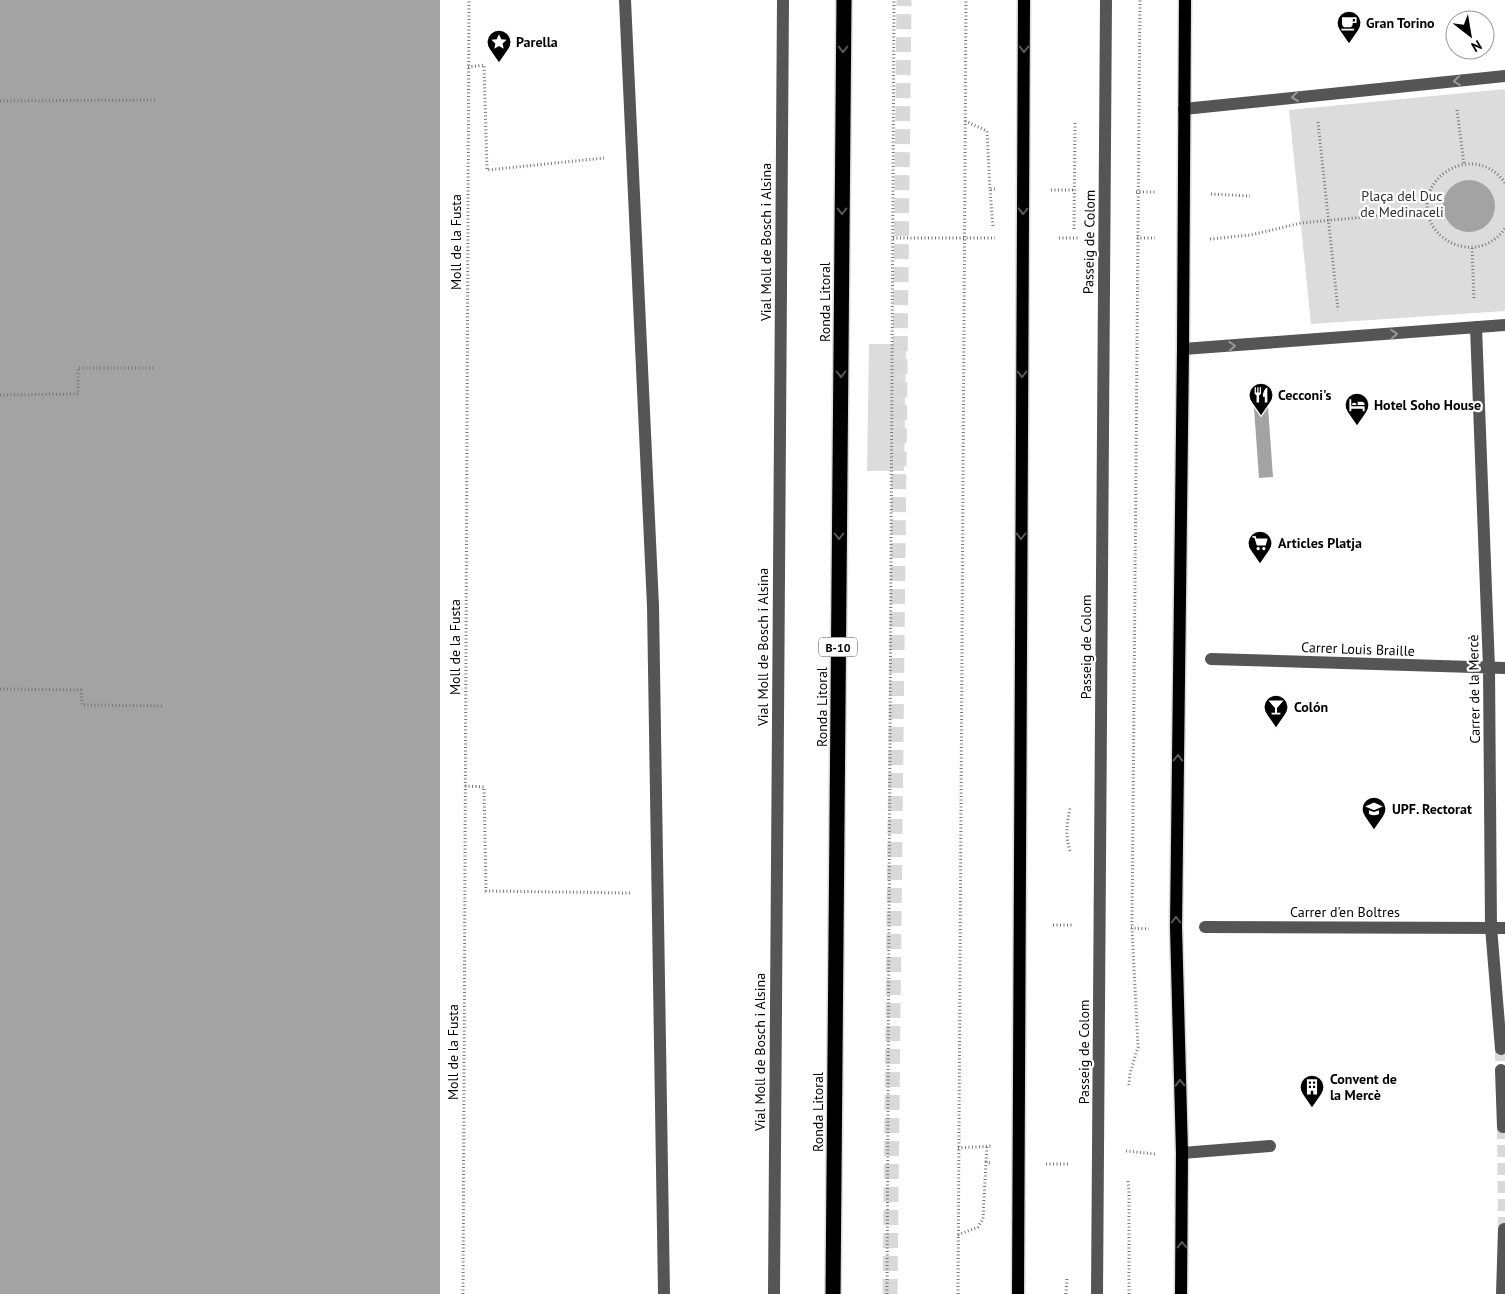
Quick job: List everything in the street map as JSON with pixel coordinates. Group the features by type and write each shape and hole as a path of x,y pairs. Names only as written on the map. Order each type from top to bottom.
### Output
{"highway":[{"name":"Ronda Litoral","path":"833,1294 844,0"}],"main road":[{"path":"1018,1294 1024,0"},
{"path":"1181,1294 1182,1153 1176,927 1185,0"}],"street":[{"path":"624,0 653,606 664,1294"},
{"name":"Vial Moll de Bosch i Alsina","path":"774,1294 783,0"},
{"name":"Passeig de Colom","path":"1097,1294 1106,0"},
{"path":"1184,109 1315,94 1505,76"},
{"path":"1183,350 1505,325"},
{"name":"Carrer de la Mercè","path":"1476,327 1489,668 1488,927 1501,1049"},
{"name":"Carrer Louis Braille","path":"1211,659 1505,668"},
{"name":"Carrer d'en Boltres","path":"1205,927 1505,928"},
{"path":"1501,1070 1503,1127"},
{"path":"1182,1153 1270,1146"},
{"path":"1502,1294 1504,1228"}],"path":[{"name":"Moll de la Fusta","path":"464,1294 469,0"},
{"path":"887,1294 894,0"},
{"path":"958,1294 966,238 963,184 966,121 966,0"},
{"path":"1128,1092 1130,1073 1138,1047 1132,928 1140,0"},
{"path":"468,67 484,65 488,170 632,155"},
{"path":"1453,82 1464,164"},
{"path":"1315,94 1330,220 1341,338"},
{"path":"0,100 155,100"},
{"path":"893,238 991,238 987,130 966,121"},
{"path":"1505,183 1499,175 1488,167 1464,164 1449,169 1439,177 1432,187 1428,199 1431,223 1438,234 1448,242 1472,248 1493,240 1505,228"},
{"path":"990,190 998,189"},
{"path":"1048,190 1081,190"},
{"path":"1130,192 1158,192"},
{"path":"1209,194 1250,196"},
{"path":"1209,239 1251,235 1300,223 1428,211"},
{"name":"Passeig de Colom","path":"1059,238 1086,238"},
{"path":"1130,238 1161,238"},
{"path":"1472,248 1476,327"},
{"path":"0,395 78,394 78,368 155,368"},
{"path":"0,689 81,690 82,704 164,706"},
{"path":"465,786 484,787 486,891 658,893"},
{"path":"1054,924 1076,926"},
{"path":"1124,928 1157,929"},
{"path":"1126,1141 1126,1159"},
{"path":"958,1148 989,1146 982,1219 978,1226 958,1235"},
{"path":"1125,1151 1158,1154"},
{"path":"986,1162 992,1163"},
{"path":"1043,1164 1068,1164"},
{"path":"1126,1174 1130,1190 1129,1294"}],"green space":[{"name":"Plaça del Duc de Medinaceli","path":"1505,89 1505,311 1311,324 1289,110"},
{"path":"869,344 906,344 904,471 867,471"}],"shaded area":[{"path":"0,0 440,0 440,1294 0,1294"},
{"path":"1469,180 1479,182 1487,188 1493,196 1495,206 1493,216 1487,224 1479,230 1469,232 1459,230 1451,224 1445,216 1443,206 1445,196 1451,188 1459,182"},
{"path":"1268,407 1273,477 1259,478 1254,408"}],"tunnel":[{"path":"890,1294 904,0"},
{"path":"1501,1049 1501,1070"},
{"path":"1503,1127 1504,1229"}],"place":[{"name":"Gran Torino","path":"1349,44"},
{"name":"Parella","path":"499,63"},
{"name":"Cecconi's","path":"1261,416"},
{"name":"Hotel Soho House","path":"1357,426"},
{"name":"Articles Platja","path":"1260,564"},
{"name":"Colón","path":"1276,728"},
{"name":"UPF. Rectorat","path":"1374,830"},
{"name":"Convent de la Mercè","path":"1312,1108"}]}
